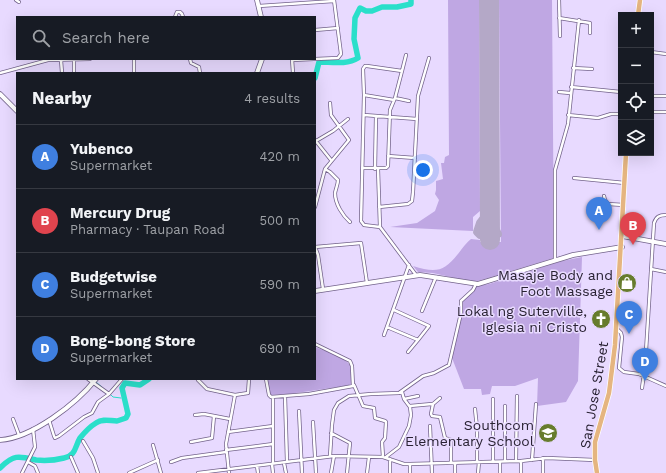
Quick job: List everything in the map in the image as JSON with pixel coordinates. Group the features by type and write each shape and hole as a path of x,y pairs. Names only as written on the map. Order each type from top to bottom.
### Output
{"main road":[{"path":"257,0 261,16"},
{"path":"638,12 640,0"},
{"path":"257,72 262,60"},
{"path":"0,94 16,110"},
{"name":"San Jose Street","path":"597,473 595,442 608,393 617,329 626,156"},
{"path":"622,236 666,244"},
{"path":"316,291 416,275 476,284 583,253 622,247"},
{"path":"0,440 19,436 49,420 74,402 94,381"}],"street":[{"path":"559,0 560,36"},
{"path":"258,6 334,1 341,54 338,58 316,59"},
{"path":"175,16 180,12 183,16"},
{"path":"559,18 579,20 590,23 590,33"},
{"path":"556,260 555,170 567,128 579,20"},
{"path":"316,30 338,28"},
{"path":"654,52 666,54"},
{"path":"362,168 387,168 390,110 406,55"},
{"path":"379,207 408,204 412,201 419,92 429,58"},
{"path":"61,60 62,72"},
{"path":"0,73 41,61 61,60 74,60 74,71"},
{"path":"134,60 134,72"},
{"path":"190,60 191,63 199,67 200,72"},
{"path":"292,60 293,72"},
{"path":"380,227 364,225 361,221 364,116 363,69 365,66 402,71"},
{"path":"573,68 592,69"},
{"path":"571,86 618,92"},
{"path":"559,92 570,93"},
{"path":"364,95 409,102"},
{"path":"654,96 666,96"},
{"path":"316,203 325,169 349,140 331,115 330,103"},
{"path":"654,112 666,112"},
{"path":"568,115 598,118 611,114 618,114"},
{"path":"364,116 417,119"},
{"path":"376,116 376,169 380,227 416,275"},
{"path":"316,140 333,131 348,119"},
{"path":"316,141 331,160"},
{"path":"388,156 415,158"},
{"path":"325,169 338,180 335,193 337,203 345,217 350,222"},
{"path":"574,178 625,183"},
{"path":"604,196 607,203 624,205"},
{"path":"642,388 655,219 658,216 666,215"},
{"path":"316,247 361,243 367,283"},
{"path":"316,250 323,290"},
{"path":"384,335 409,265"},
{"path":"651,269 666,272"},
{"path":"422,311 436,277"},
{"path":"330,456 333,414 338,402 347,397 371,394 396,394 402,392 423,376 434,373 450,364 461,313 461,301 473,290 476,284"},
{"path":"394,310 429,326 408,352"},
{"path":"387,327 418,340"},
{"path":"617,329 621,333 622,337 619,368 624,372 644,376 666,386"},
{"path":"316,344 350,361 354,385 363,406 374,408 376,418 386,422 385,438 382,442 384,457"},
{"path":"49,420 54,436 57,437 84,417 92,413 98,402 109,394 121,380"},
{"path":"198,380 206,390 235,395 248,393 249,380"},
{"path":"266,380 270,397 348,388 354,385"},
{"path":"94,381 109,394"},
{"path":"384,457 399,447 408,432 412,415 410,406 404,399 402,392"},
{"path":"229,471 226,451 235,395"},
{"path":"286,396 287,462"},
{"path":"404,399 418,396"},
{"path":"516,461 517,396"},
{"path":"273,397 273,473"},
{"path":"410,406 433,404 440,398"},
{"path":"493,399 493,462"},
{"path":"433,404 431,416 440,416 445,438 451,441 450,462"},
{"path":"532,460 536,404"},
{"path":"505,406 505,462"},
{"path":"475,409 478,473"},
{"path":"299,411 302,473"},
{"path":"195,414 230,419"},
{"path":"191,442 212,438 214,416"},
{"path":"13,419 19,436"},
{"path":"313,422 316,473"},
{"path":"228,432 273,426"},
{"path":"430,426 432,473"},
{"path":"22,473 33,453 36,444 33,429"},
{"path":"331,433 342,440 349,442 350,444 347,473"},
{"path":"83,441 93,458 98,473"},
{"path":"171,462 182,458 273,444"},
{"path":"153,445 162,473"},
{"path":"199,473 229,471 330,456 384,457 404,464 505,462 543,458 595,460"},
{"path":"331,473 334,456"},
{"path":"71,457 78,473"},
{"path":"367,473 369,457"},
{"path":"543,458 543,473"},
{"path":"390,459 390,473"},
{"path":"129,473 158,460"},
{"path":"29,461 34,465 38,473"},
{"path":"521,461 521,473"},
{"path":"455,462 455,473"},
{"path":"500,462 500,473"},
{"path":"284,463 286,473"},
{"path":"410,464 410,473"},
{"path":"257,466 258,473"}],"shaded area":[{"path":"448,0 479,0 480,211 473,217 473,231 390,227 417,223 435,211 439,200 435,194 436,181 443,179 441,163 444,163 445,157 449,155"},
{"path":"499,0 552,0 554,258 472,282 433,273 418,272 413,266 435,270 445,266 471,239 480,240 480,242 501,242"},
{"path":"582,257 578,381 566,402 537,406 538,378 515,386 492,386 490,394 482,395 481,389 464,389 452,358 463,310 462,305 464,299 477,286 489,284 562,261"},
{"path":"316,347 347,361 352,369 352,385 289,394 270,395 267,380 316,380"}],"waterway":[{"path":"316,74 319,62 349,62 358,58 354,39 355,18 360,8 366,11 372,11 382,7 397,7 411,4 411,0"},
{"path":"0,468 9,460 17,457 36,460 61,459 68,457 75,450 80,438 94,424 99,421 117,421 126,418 128,414 122,388 125,383 140,385 148,380"},
{"path":"96,382 103,388"},
{"path":"110,394 113,397 121,398"}],"taxiway":[{"path":"490,210 480,223 477,232 480,235 485,234 490,223"},
{"path":"486,231 491,236 498,234 490,218"}],"runway":[{"path":"489,0 490,240"}],"place":[{"name":"Yubenco","path":"599,230"},
{"name":"Mercury Drug","path":"633,245"},
{"name":"Masaje Body and Foot Massage","path":"627,283"},
{"name":"Lokal ng Suterville, Iglesia ni Cristo","path":"601,319"},
{"name":"Budgetwise","path":"629,334"},
{"name":"Bong-bong Store","path":"645,381"},
{"name":"Southcom Elementary School","path":"548,433"}]}
